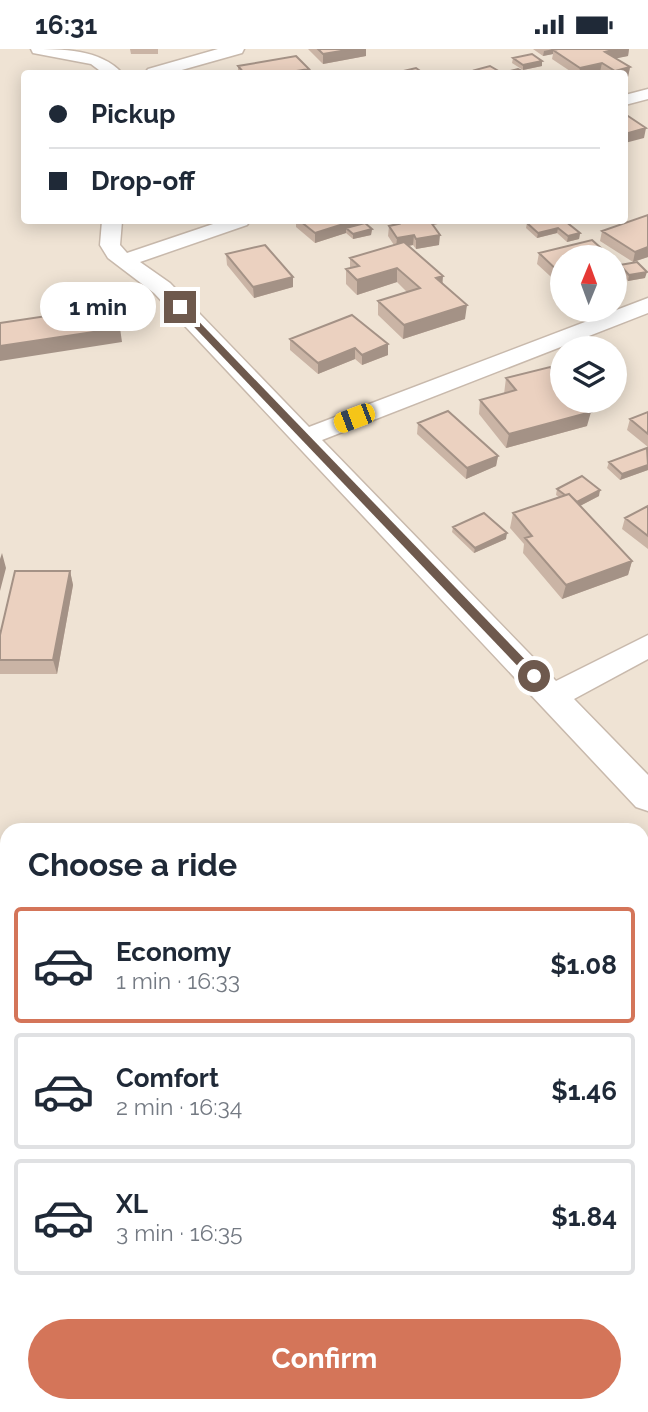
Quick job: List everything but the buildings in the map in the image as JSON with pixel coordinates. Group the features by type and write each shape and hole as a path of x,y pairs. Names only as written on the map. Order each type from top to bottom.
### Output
{"street":[{"path":"39,49 96,60 109,70"},
{"path":"164,70 236,49"},
{"path":"628,99 648,94"},
{"path":"113,224 110,245 115,254 162,288 648,797"},
{"path":"124,261 231,224"},
{"path":"305,437 648,305"},
{"path":"553,696 648,646"}],"shaded area":[{"path":"0,49 648,49 648,823 0,823"}],"route":[{"path":"180,307 534,676"}]}
